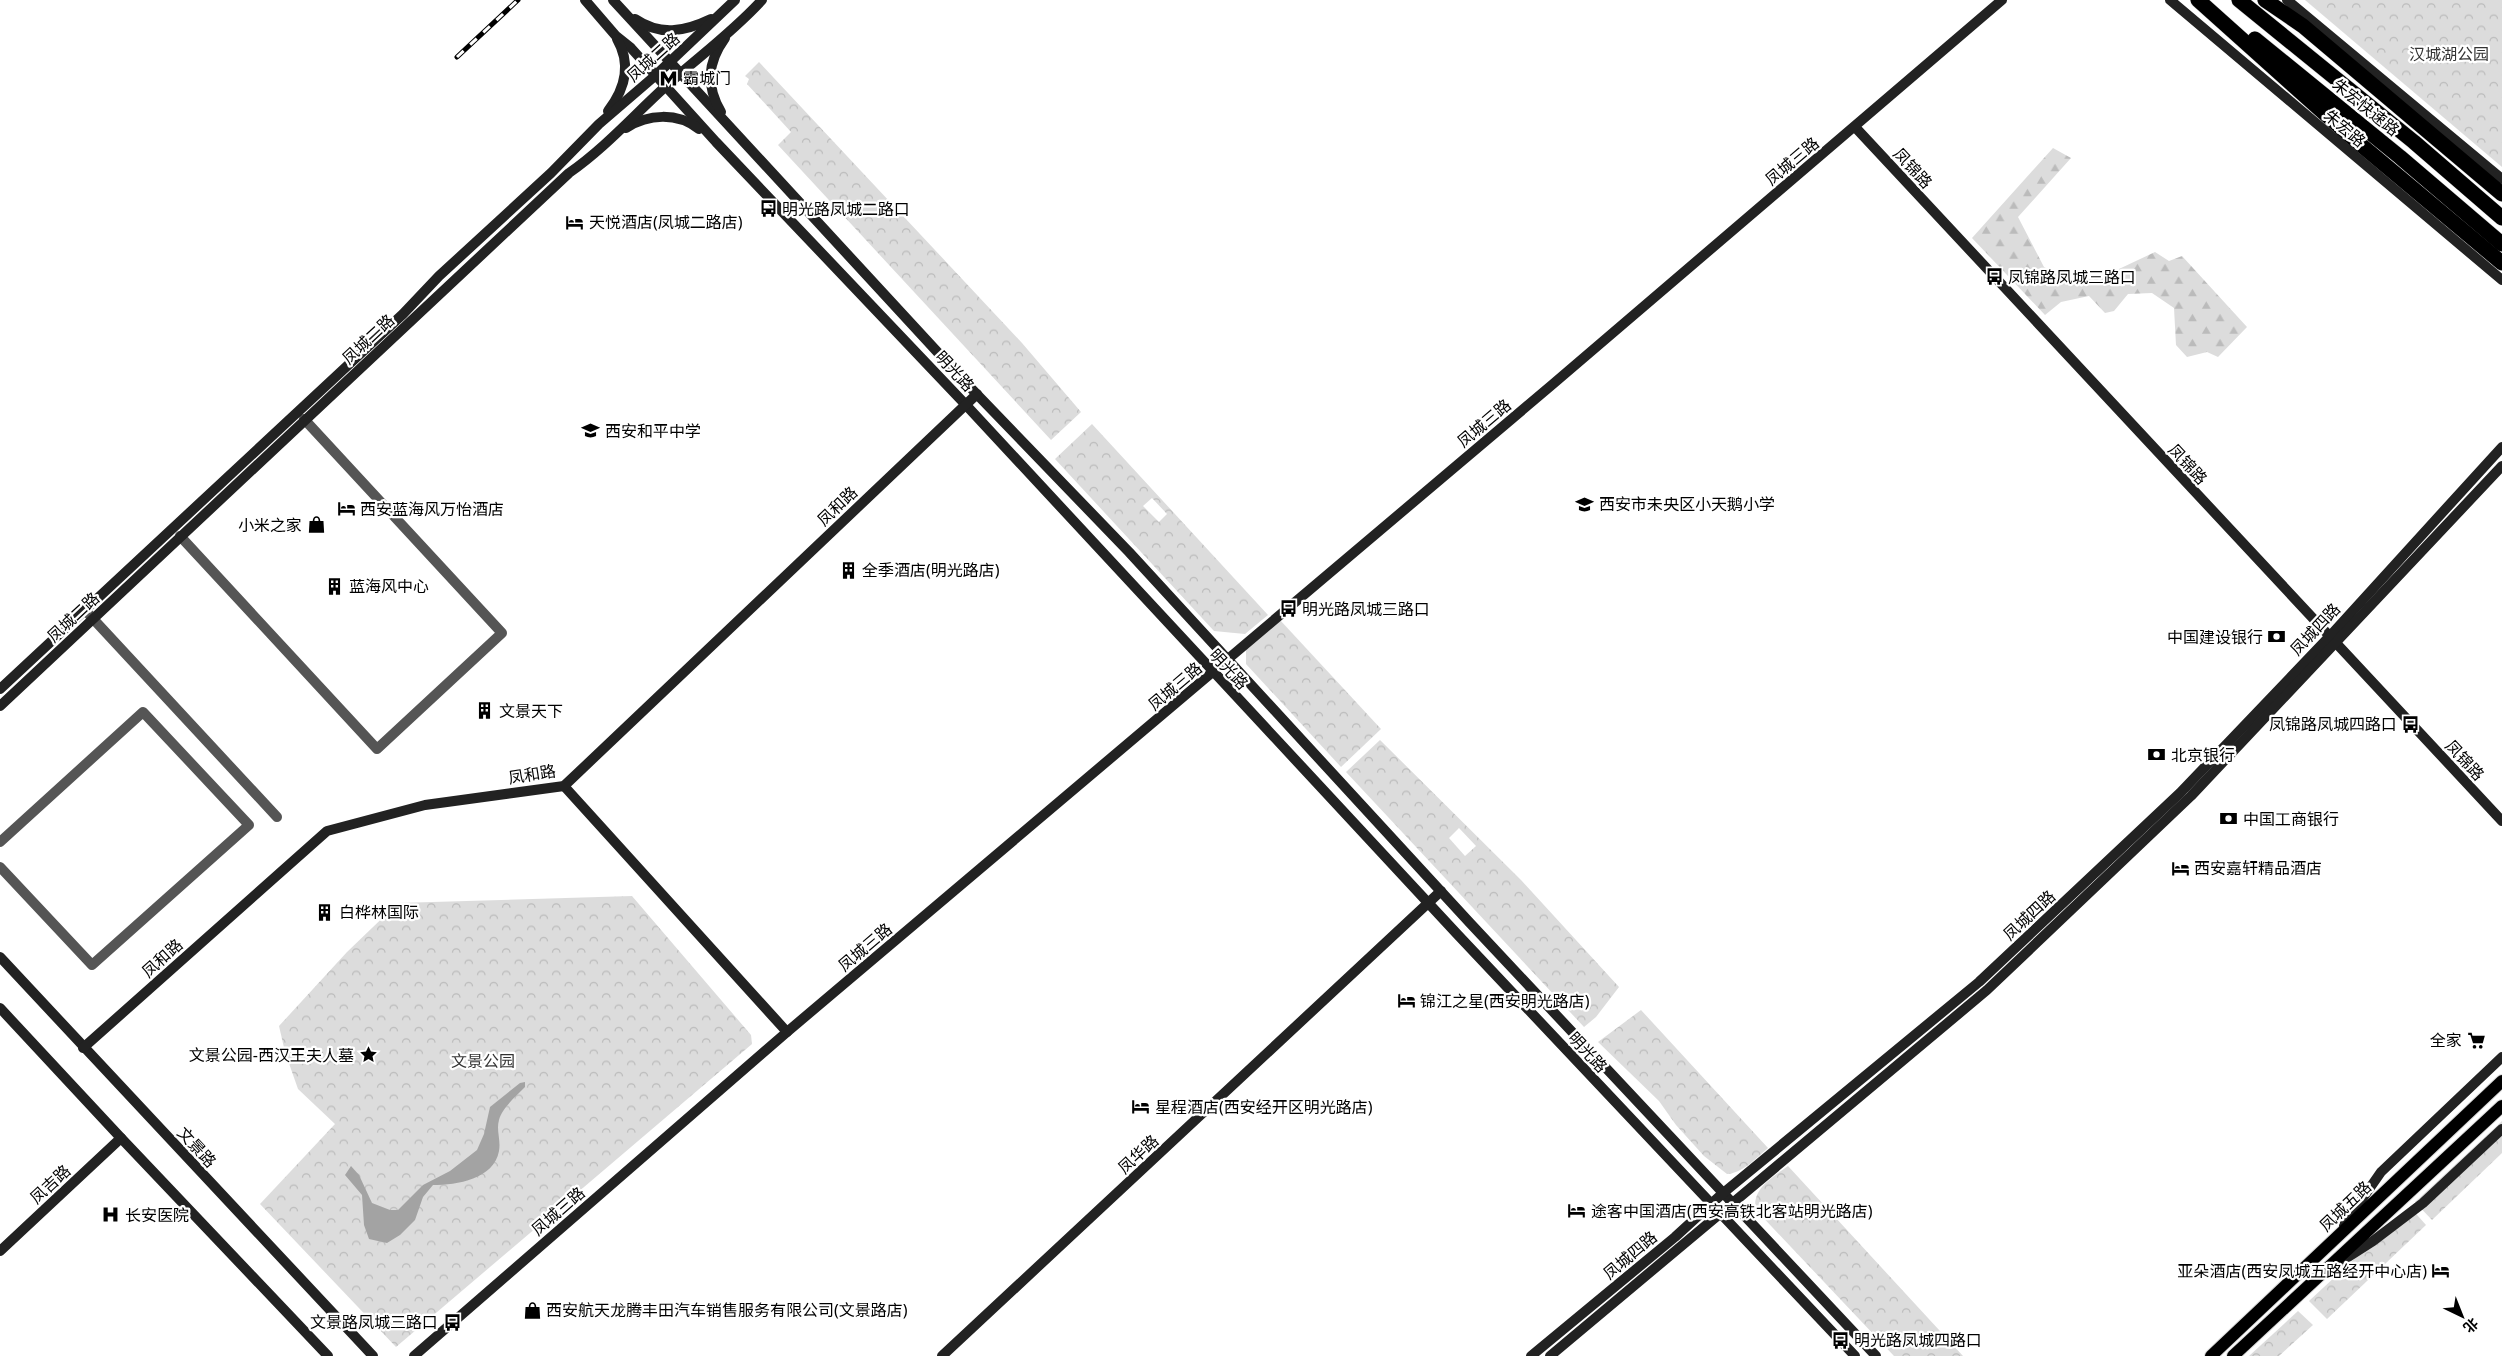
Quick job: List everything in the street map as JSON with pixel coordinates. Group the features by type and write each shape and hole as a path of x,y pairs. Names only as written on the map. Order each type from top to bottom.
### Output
{"highway":[{"path":"2198,0 2390,170 2502,263"},
{"name":"朱宏快速路","path":"2206,0 2400,157 2502,244"},
{"name":"朱宏快速路","path":"2239,0 2414,142 2502,218"},
{"path":"2266,0 2303,26 2502,194"}],"main road":[{"name":"明光路","path":"585,0 616,36 631,48 716,142 965,404 1428,903 1855,1356"},
{"name":"明光路","path":"613,0 976,394 1228,660 1722,1194 1876,1356"},
{"name":"凤城二路","path":"0,689 403,314 439,276 551,173 599,124 656,75 735,0"},
{"name":"凤城二路","path":"0,706 569,173 619,133 666,86 762,0"},
{"name":"凤城三路","path":"414,1356 787,1032 1213,673 2002,0"},
{"name":"朱宏路","path":"2170,0 2502,280"},
{"path":"2287,0 2502,179"},
{"path":"622,10 650,27 668,31 687,29 716,16"},
{"path":"731,128 714,98 710,73 717,50 735,26"},
{"path":"599,124 620,95 625,83 625,57 616,36"},
{"path":"619,133 651,118 672,117 694,125 716,142"},
{"name":"凤锦路","path":"1855,127 2502,821"},
{"name":"凤和路","path":"84,1048 327,831 425,805 564,786 976,394"},
{"name":"凤城四路","path":"1550,1356 1721,1215 1987,990 2191,796 2502,447"},
{"name":"凤城四路","path":"1531,1356 1722,1194 1980,982 2180,793 2502,466"},
{"path":"564,786 787,1032"},
{"name":"凤华路","path":"942,1356 1441,891"},
{"name":"文景路","path":"0,957 373,1356"},
{"path":"0,1008 328,1356"},
{"path":"2334,1239 2381,1172 2502,1057"},
{"name":"凤城五路","path":"2211,1356 2502,1081"},
{"name":"凤城五路","path":"2233,1356 2502,1106"},
{"path":"2318,1277 2372,1241 2423,1203 2502,1129"},
{"name":"凤吉路","path":"0,1251 121,1138"}],"street":[{"path":"180,536 377,749 502,633 304,420"},
{"path":"84,609 277,817"},
{"path":"0,842 143,712 248,825 92,966 0,867"}],"green space":[{"name":"汉城湖公园","path":"2305,0 2502,0 2502,167"},
{"path":"759,62 1022,343 1081,412 1051,440 778,145 791,132 747,84 749,79 745,76"},
{"path":"2053,148 2071,158 2018,217 2044,267 2071,281 2102,277 2155,252 2169,261 2182,256 2247,327 2218,357 2207,352 2187,357 2176,345 2174,308 2152,293 2128,294 2114,311 2105,313 2089,296 2061,302 2045,315 1972,238"},
{"path":"1092,424 1268,615 1245,634 1214,631 1055,459","holes":["1152,498 1167,514 1159,522 1143,506"]},
{"path":"1280,620 1381,729 1341,767 1246,664 1246,649"},
{"path":"1380,740 1521,880 1619,987 1596,1017 1584,1027 1346,772","holes":["1459,828 1476,846 1465,856 1449,838"]},
{"name":"文景公园","path":"632,896 751,1035 752,1044 396,1347 260,1204 335,1124 298,1089 285,1052 279,1026 347,952 398,903"},
{"path":"1641,1010 1768,1148 1744,1168 1727,1174 1704,1156 1676,1125 1659,1101 1598,1042"},
{"path":"2502,1121 2502,1153 2432,1220 2415,1202"},
{"path":"1788,1166 1963,1356 1894,1356 1756,1210 1755,1203 1760,1190 1770,1179"},
{"path":"2410,1207 2426,1225 2327,1319 2309,1301"},
{"path":"2298,1311 2313,1325 2279,1356 2249,1356"}],"shaded area":[{"path":"525,1082 525,1087 510,1102 501,1115 498,1128 499,1151 496,1160 490,1168 482,1174 463,1182 433,1185 423,1197 415,1220 400,1235 387,1243 369,1239 364,1225 362,1195 345,1175 351,1166 359,1175 372,1203 390,1210 398,1210 423,1185 450,1171 477,1150 484,1134 490,1107 520,1083"}],"railway":[{"path":"457,57 518,0"}],"place":[{"name":"霸城门","path":"669,78"},
{"name":"明光路凤城二路口","path":"768,209"},
{"name":"天悦酒店(凤城二路店)","path":"575,222"},
{"name":"凤锦路凤城三路口","path":"1994,277"},
{"name":"西安和平中学","path":"591,431"},
{"name":"西安市未央区小天鹅小学","path":"1585,504"},
{"name":"西安蓝海风万怡酒店","path":"346,509"},
{"name":"小米之家","path":"316,525"},
{"name":"全季酒店(明光路店)","path":"848,570"},
{"name":"蓝海风中心","path":"335,586"},
{"name":"明光路凤城三路口","path":"1288,609"},
{"name":"中国建设银行","path":"2277,637"},
{"name":"文景天下","path":"485,711"},
{"name":"凤锦路凤城四路口","path":"2411,724"},
{"name":"北京银行","path":"2157,755"},
{"name":"中国工商银行","path":"2229,819"},
{"name":"西安嘉轩精品酒店","path":"2180,868"},
{"name":"白桦林国际","path":"325,912"},
{"name":"锦江之星(西安明光路店)","path":"1406,1001"},
{"name":"全家","path":"2476,1040"},
{"name":"文景公园-西汉王夫人墓","path":"368,1055"},
{"name":"星程酒店(西安经开区明光路店)","path":"1141,1107"},
{"name":"途客中国酒店(西安高铁北客站明光路店)","path":"1577,1211"},
{"name":"长安医院","path":"111,1215"},
{"name":"亚朵酒店(西安凤城五路经开中心店)","path":"2441,1271"},
{"name":"西安航天龙腾丰田汽车销售服务有限公司(文景路店)","path":"532,1310"},
{"name":"文景路凤城三路口","path":"452,1322"},
{"name":"明光路凤城四路口","path":"1840,1340"}]}
